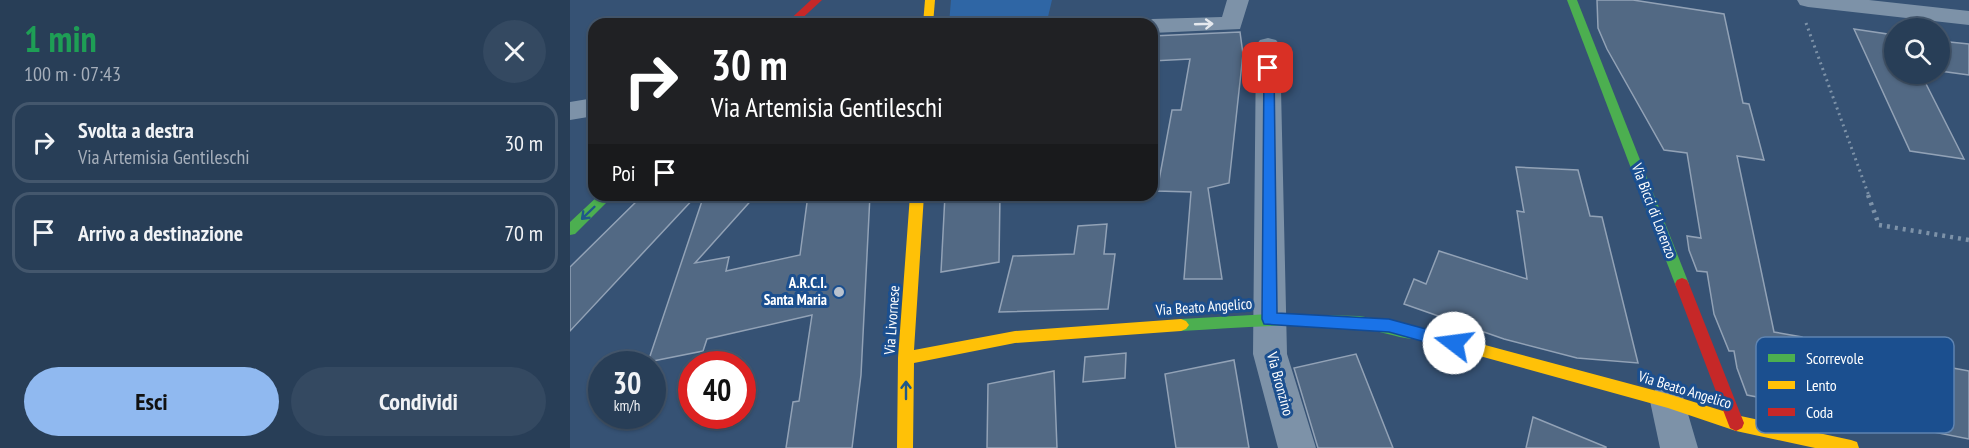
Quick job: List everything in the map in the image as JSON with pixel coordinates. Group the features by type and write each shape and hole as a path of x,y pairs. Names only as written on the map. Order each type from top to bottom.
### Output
{"street":[{"path":"797,18 817,0"},
{"path":"928,18 930,0"},
{"path":"1158,26 1232,24 1238,0"},
{"name":"Via Bicci di Lorenzo","path":"1572,0 1736,423"},
{"path":"1807,11 1969,18"},
{"name":"Via Bronzino","path":"1268,45 1270,354 1297,448"},
{"path":"570,111 588,108"},
{"path":"570,230 601,201"},
{"name":"Via Livornese","path":"905,448 906,358 917,201"},
{"name":"Via Beato Angelico","path":"906,358 1015,337 1270,319 1389,325 1756,427"},
{"path":"1668,401 1679,448"},
{"name":"Via Beato Angelico","path":"1782,433 1851,448"}],"path":[{"path":"1807,11 1879,225 1969,240"}],"shaded area":[{"path":"951,0 1052,0 1048,18 950,18"}],"building":[{"path":"1597,0 1633,0 1724,14 1743,103 1749,104 1764,160 1737,156 1774,332 1802,337 1756,337 1756,397 1747,395 1737,368 1734,351 1729,351 1714,314 1707,272 1697,271 1689,250 1687,236 1701,238 1687,153 1664,150 1607,49 1598,28"},
{"path":"1854,29 1884,34 1884,84 1926,84 1964,159 1910,151"},
{"path":"1240,32 1243,54 1229,183 1208,188 1222,279 1184,279 1191,192 1158,191 1172,110 1181,110 1190,59 1158,61 1158,36"},
{"path":"1950,42 1969,44 1969,75 1950,72"},
{"path":"1516,167 1578,170 1590,216 1602,217 1638,363 1577,358 1504,339 1404,304 1414,279 1426,284 1439,251 1527,279 1517,211 1524,212"},
{"path":"637,201 691,201 570,331 570,267"},
{"path":"702,201 751,201 695,263 729,257 726,271 800,255 807,201 870,201 861,375 852,448 786,448 793,402 799,401 812,315 707,339 703,351 678,351 678,356 666,358 666,351 652,351"},
{"path":"945,201 1000,201 999,262 941,272"},
{"path":"1107,224 1104,254 1115,254 1108,309 999,312 1013,256 1074,254 1078,226"},
{"path":"1126,353 1125,378 1083,382 1085,357"},
{"path":"1356,354 1393,448 1318,448 1294,368"},
{"path":"1234,360 1249,448 1176,448 1165,374"},
{"path":"1954,368 1969,371 1969,439 1939,433 1954,433"},
{"path":"1054,371 1057,448 987,448 988,384"},
{"path":"1533,417 1606,447 1606,448 1526,448"}],"traffic: fast":[{"path":"1572,0 1682,284"},
{"path":"570,230 601,201"},
{"path":"1181,325 1270,320 1330,320 1389,326 1418,333"}],"traffic: slow":[{"path":"928,18 930,0"},
{"path":"905,448 906,358 917,201"},
{"path":"906,358 1015,337 1181,325"},
{"path":"1418,333 1756,427"},
{"path":"1782,433 1851,448"}],"traffic: jam":[{"path":"797,18 817,0"},
{"path":"1682,284 1736,423"}],"place":[{"name":"A.R.C.I. Santa Maria","path":"839,292"}],"route":[{"path":"1268,68 1270,319 1389,325 1454,343"}]}
